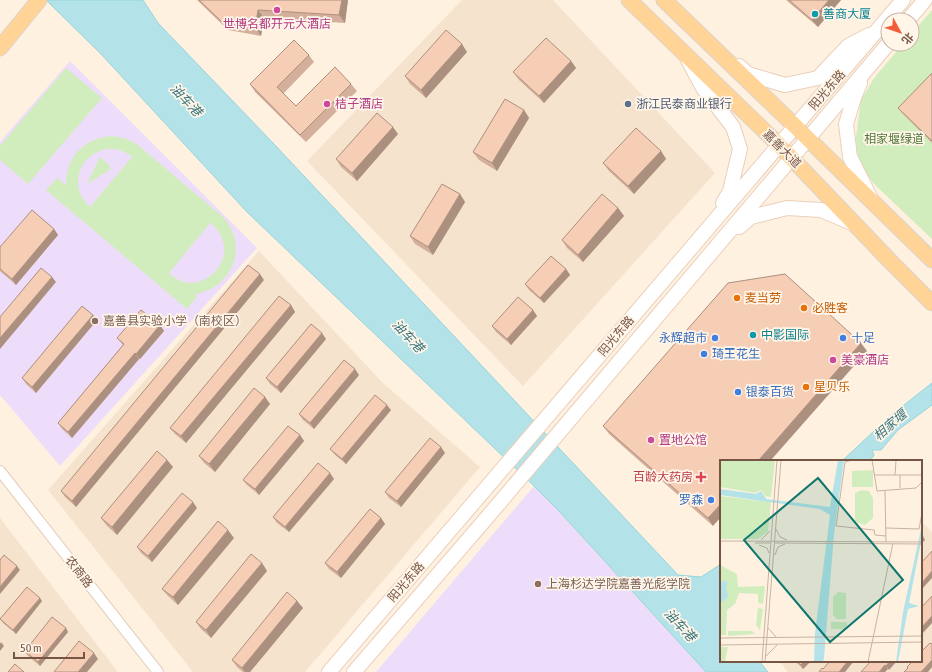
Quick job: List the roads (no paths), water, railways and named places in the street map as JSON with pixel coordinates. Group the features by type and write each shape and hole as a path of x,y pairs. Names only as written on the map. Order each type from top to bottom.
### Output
{"main road":[{"path":"0,48 39,0"},
{"name":"嘉善大道","path":"629,0 779,145 932,303"},
{"name":"嘉善大道","path":"664,0 932,260"},
{"name":"阳光东路","path":"329,672 903,0"},
{"path":"915,12 925,0"},
{"path":"721,55 730,56 748,74 785,85 818,78 848,46 876,32"},
{"name":"阳光东路","path":"354,672 490,514 881,52"},
{"path":"686,56 703,88 733,127 740,149 730,191 708,228"},
{"path":"867,68 855,95 846,124 850,157 872,201"},
{"path":"721,240 751,217 787,208 821,210 855,225"}],"street":[{"name":"农商路","path":"0,471 158,672"}],"water":[{"name":"油车港","path":"46,0 143,0 158,23 274,144 678,575 701,577 720,565 720,662 760,662 768,672 706,672 559,511 247,212 101,54"},
{"name":"相家堰","path":"932,383 932,405 898,430 881,450 872,450 874,456 869,460 843,460 890,416"}],"place":[{"name":"世博名都开元大酒店","path":"277,10"},
{"name":"善商大厦","path":"815,14"},
{"name":"桔子酒店","path":"327,104"},
{"name":"浙江民泰商业银行","path":"628,104"},
{"name":"麦当劳","path":"737,298"},
{"name":"必胜客","path":"804,308"},
{"name":"嘉善县实验小学（南校区）","path":"95,321"},
{"name":"中影国际","path":"753,335"},
{"name":"永辉超市","path":"715,338"},
{"name":"十足","path":"843,338"},
{"name":"琦王花生","path":"704,354"},
{"name":"美豪酒店","path":"833,360"},
{"name":"星贝乐","path":"806,387"},
{"name":"银泰百货","path":"738,392"},
{"name":"置地公馆","path":"651,440"},
{"name":"百龄大药房","path":"701,477"},
{"name":"罗森","path":"711,500"},
{"name":"上海杉达学院嘉善光彪学院","path":"538,584"}],"park label":[{"name":"相家堰绿道","path":"894,139"}]}
